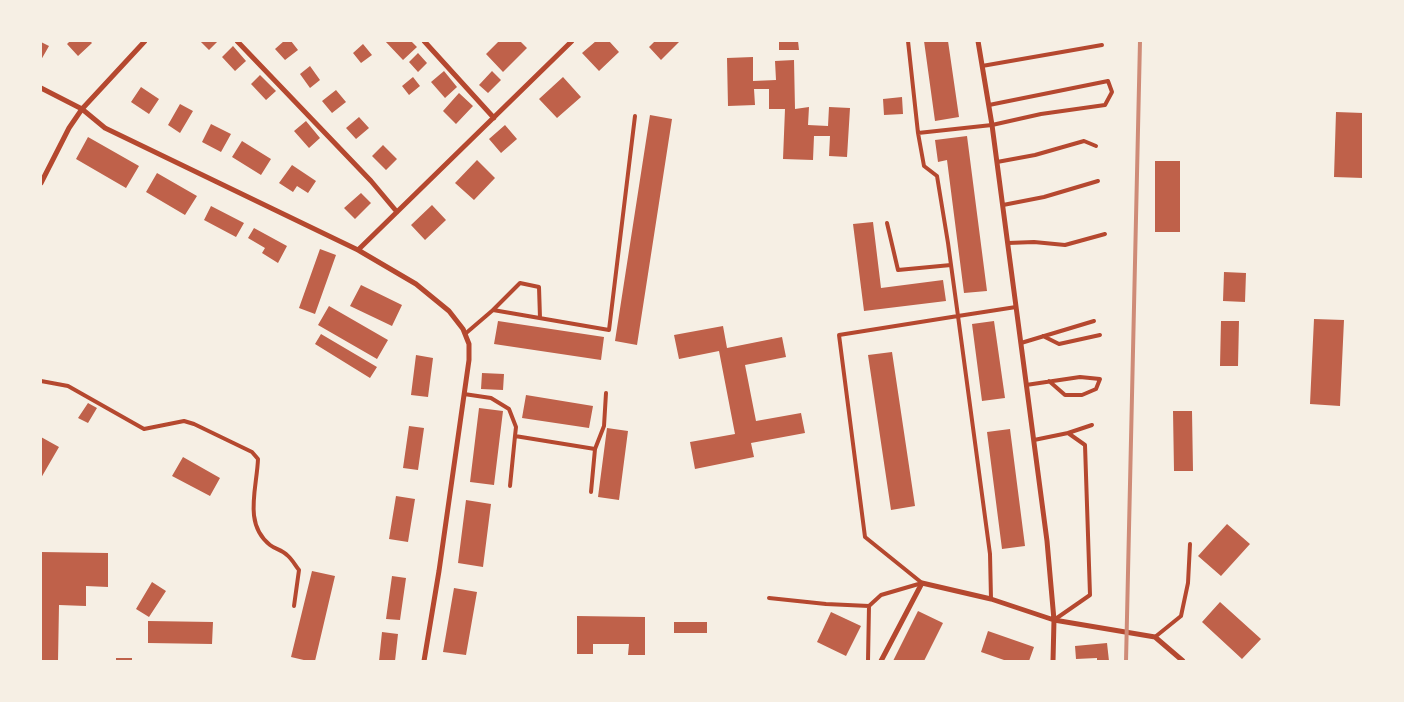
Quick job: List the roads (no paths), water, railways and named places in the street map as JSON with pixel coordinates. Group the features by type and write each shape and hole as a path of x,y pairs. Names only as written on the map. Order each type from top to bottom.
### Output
{"street":[{"path":"41,183 69,128 82,109 145,41"},
{"path":"237,41 371,181 397,212"},
{"path":"424,41 494,118"},
{"path":"358,250 572,41"},
{"path":"978,41 992,125 1048,541 1054,620 1053,661"},
{"path":"41,88 82,109 105,128 358,250 416,284 449,311 463,329 469,344 468,360 439,571 424,661"},
{"path":"881,661 922,583 991,599 1054,620 1155,637 1183,661"}],"lane":[{"path":"908,41 918,133 924,166 937,176 951,265 990,554 991,599"},
{"path":"982,66 1102,45"},
{"path":"918,133 992,125 1041,114 1105,105 1112,92 1108,81 989,105"},
{"path":"493,310 609,330 635,116"},
{"path":"997,162 1035,155 1084,141 1096,146"},
{"path":"1002,204 1044,197 1098,181"},
{"path":"887,223 898,270 951,265"},
{"path":"1008,243 1065,244 1105,234"},
{"path":"465,334 520,283 539,287 540,318"},
{"path":"922,583 865,538 839,335 1016,307"},
{"path":"1021,343 1094,321"},
{"path":"1043,336 1058,344 1100,335"},
{"path":"1026,385 1049,381 1080,376 1100,379 1096,389 1082,395 1065,395 1049,381"},
{"path":"41,381 68,386 144,429 184,421 252,452 258,460 253,510 257,530 270,545 286,554 299,570 294,606"},
{"path":"591,492 596,449 604,426 606,393"},
{"path":"464,394 491,398 509,409 516,428 510,486"},
{"path":"1034,440 1092,425"},
{"path":"1054,620 1090,595 1085,445 1068,432"},
{"path":"515,436 596,449"},
{"path":"1155,637 1181,616 1188,583 1190,544"},
{"path":"769,598 869,606 881,595 922,583"},
{"path":"868,661 869,606"}],"railway":[{"path":"1126,661 1140,41"}]}
